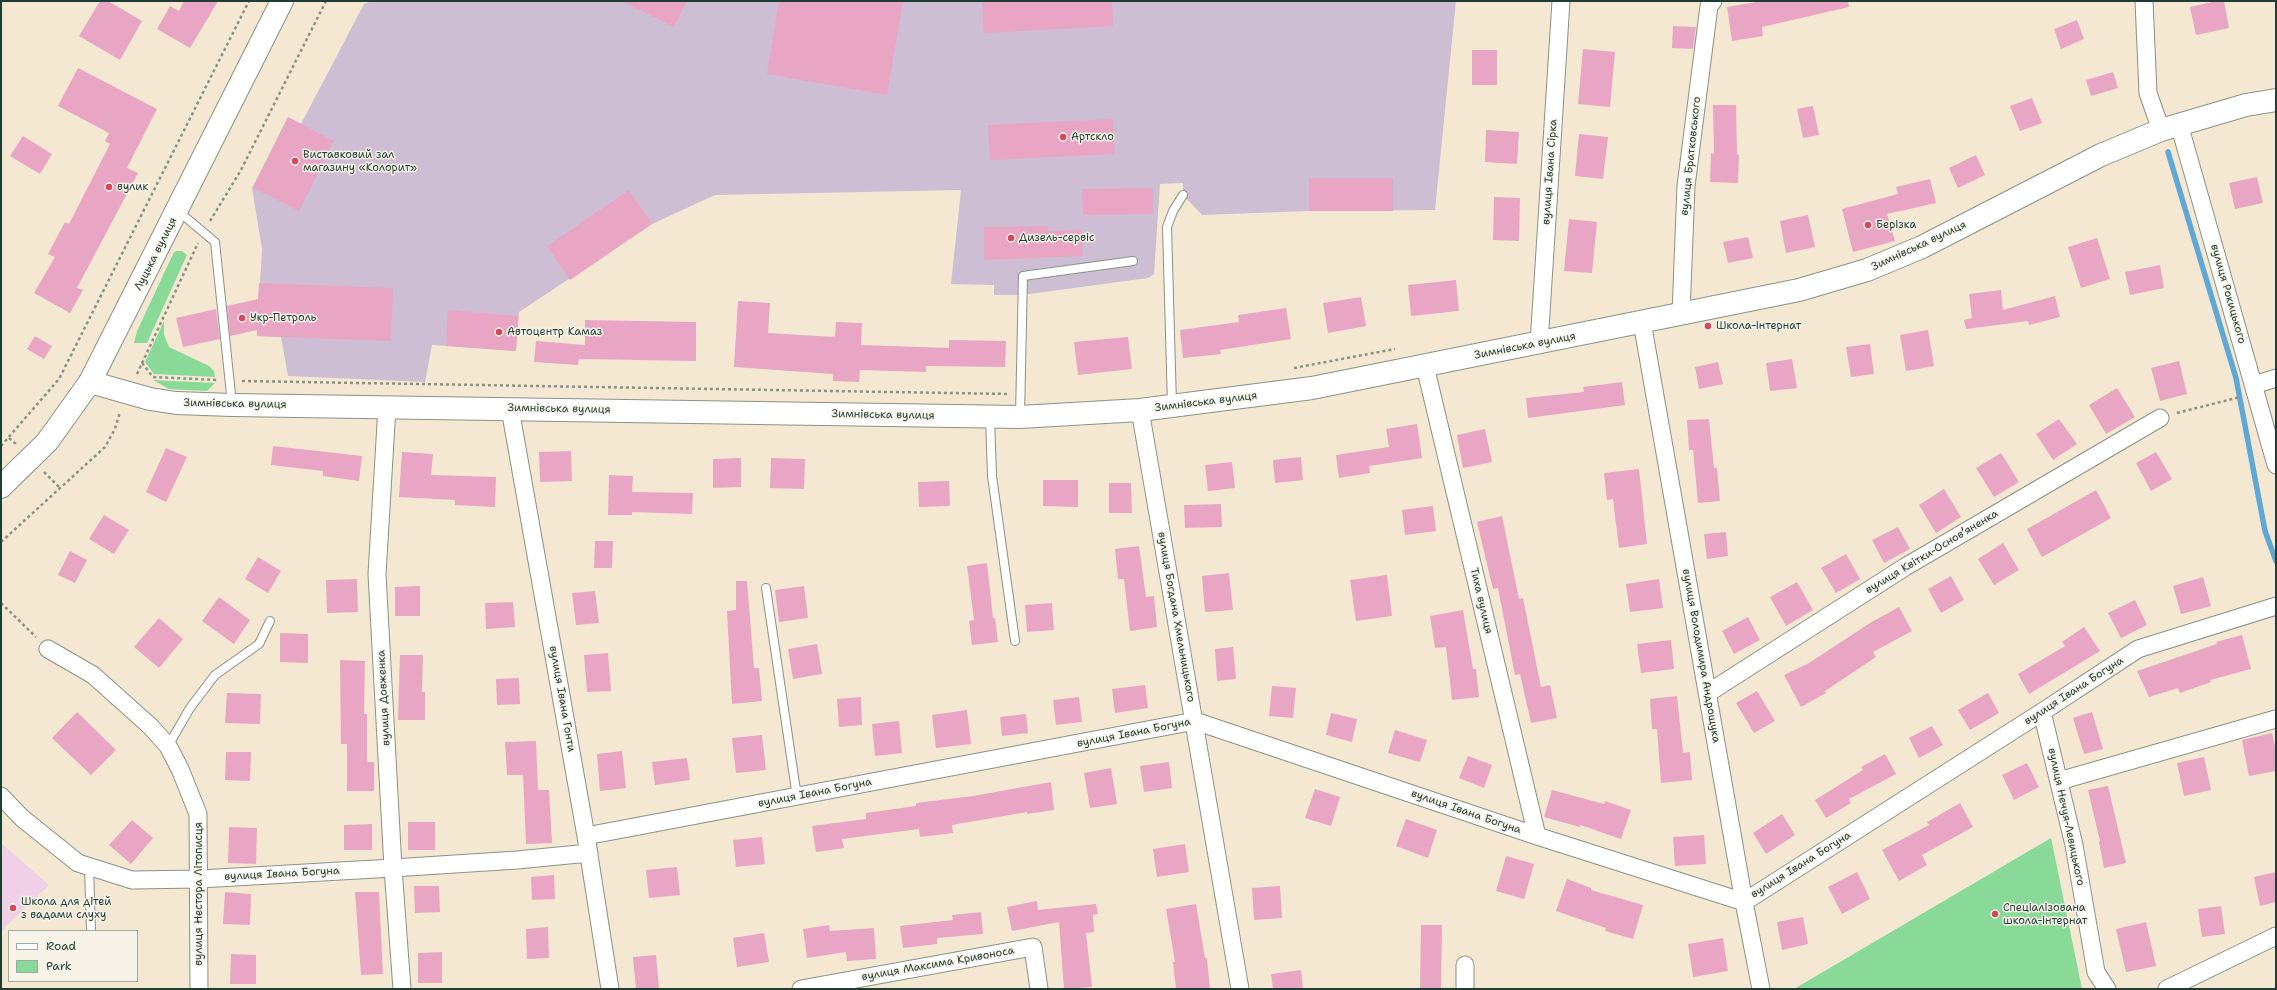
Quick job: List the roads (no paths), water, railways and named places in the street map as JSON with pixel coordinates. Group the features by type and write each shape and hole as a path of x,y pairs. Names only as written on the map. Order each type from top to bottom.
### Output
{"main road":[{"name":"Луцька вулиця","path":"1,487 47,442 90,382 178,211 282,1"},
{"name":"Зимнівська вулиця","path":"90,382 176,403 1020,417 1140,410 1312,388 1539,344 1799,290 1867,270 1922,247 2101,155 2170,127 2246,105 2276,100"}],"street":[{"name":"вулиця Івана Сірка","path":"1539,344 1561,1"},
{"name":"вулиця Братковського","path":"1680,314 1686,186 1709,6 1713,1"},
{"name":"вулиця Рокицького","path":"2144,1 2148,93 2170,127 2254,385 2276,465"},
{"name":"вулиця Володимира Андрощука","path":"1642,322 1744,902 1761,989"},
{"name":"Тиха вулиця","path":"1425,366 1537,836"},
{"path":"2254,385 2276,378"},
{"name":"вулиця Довженка","path":"387,407 377,574 393,868 402,989"},
{"name":"вулиця Івана Гонти","path":"510,409 589,853 610,989"},
{"name":"вулиця Богдана Хмельницького","path":"1140,410 1195,721 1240,989"},
{"name":"вулиця Квітки-Основʼяненка","path":"1708,693 1905,567 2160,418"},
{"name":"вулиця Івана Богуна","path":"586,836 1195,721 1537,836 1744,902 2042,712 2138,648 2276,606"},
{"name":"вулиця Нестора Літописця","path":"48,649 94,675 168,746 198,814 200,879 199,989"},
{"name":"вулиця Нечуя-Левицького","path":"2042,712 2074,845 2096,972 2107,989"},
{"path":"2059,781 2276,719"},
{"name":"вулиця Івана Богуна","path":"1,796 22,818 78,863 132,880 200,879 393,868 517,860 589,853"},
{"path":"2167,989 2276,936"},
{"name":"вулиця Максима Кривоноса","path":"801,989 1032,947 1039,989"},
{"path":"1465,965 1465,989"}],"lane":[{"path":"1172,406 1167,227 1172,211 1183,195"},
{"path":"178,211 215,242 232,405"},
{"path":"1020,417 1023,276 1133,261"},
{"path":"990,416 992,476 1015,641"},
{"path":"766,588 797,797"},
{"path":"168,746 190,708 215,675 259,644 270,622"},
{"path":"89,866 91,930"}],"waterway":[{"path":"2168,152 2236,378 2265,531 2276,561"}],"place":[{"name":"Артскло","path":"1063,137"},
{"name":"Виставковий зал магазину «Колорит»","path":"295,161"},
{"name":"вулик","path":"109,187"},
{"name":"Берізка","path":"1868,225"},
{"name":"Дизель-сервіс","path":"1011,238"},
{"name":"Укр-Петроль","path":"242,318"},
{"name":"Школа-інтернат","path":"1708,326"},
{"name":"Автоцентр Камаз","path":"499,332"},
{"name":"Школа для дітей з вадами слуху","path":"13,908"},
{"name":"Спеціалізована школа-інтернат","path":"1995,914"}]}
